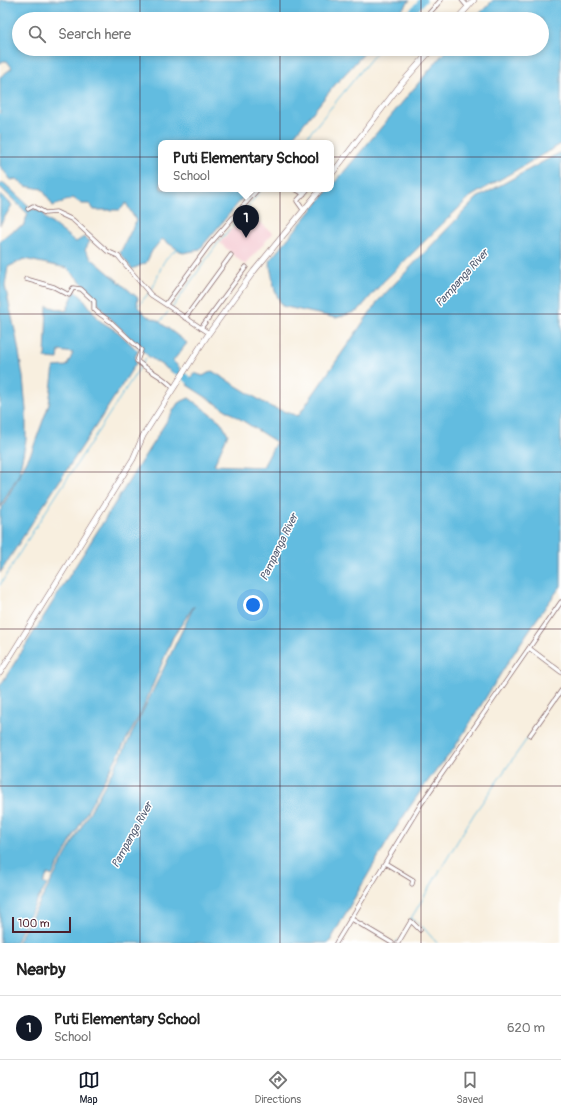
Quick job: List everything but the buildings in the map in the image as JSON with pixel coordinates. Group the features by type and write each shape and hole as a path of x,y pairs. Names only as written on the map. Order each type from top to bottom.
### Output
{"street":[{"path":"430,12 441,0"},
{"path":"462,0 468,7"},
{"path":"463,12 474,0"},
{"path":"334,172 401,84 426,56"},
{"path":"166,304 209,245 255,192"},
{"path":"301,192 304,194 297,201 304,211"},
{"path":"0,673 133,459 143,436 176,382 192,362 209,334 254,271 319,192"},
{"path":"30,207 47,213 56,212 73,220 108,251 118,256 151,295 209,334"},
{"path":"185,318 231,254"},
{"path":"202,328 246,267"},
{"path":"26,279 54,287 68,295 73,288 81,288 94,301 94,309 111,322 141,350 137,361 170,384 173,388"},
{"path":"336,943 350,918 437,780 561,602"},
{"path":"529,648 561,672"},
{"path":"530,735 561,691"},
{"path":"385,863 413,880 412,884"},
{"path":"350,918 392,943"},
{"path":"398,943 411,921 420,930"}],"shaded area":[{"path":"247,212 273,233 245,265 220,243"}],"water":[{"path":"0,0 410,0 400,12 12,12 12,56 362,56 334,86 290,140 158,140 158,192 247,192 199,250 183,253 162,239 152,251 146,263 132,269 120,253 136,221 126,203 120,210 94,210 90,204 82,204 73,198 53,206 42,189 25,186 17,179 11,180 0,166 0,135 5,123 0,114 0,77 12,68 7,61 3,61 0,64"},
{"path":"493,0 561,0 561,144 470,197 383,282 358,311 336,318 282,306 275,291 269,261 327,192 334,192 334,184 441,56 549,56 549,12 481,12"},
{"name":"Pampanga River","path":"561,152 561,586 518,646 453,750 428,781 399,823 329,943 17,943 123,752 194,606 173,637 141,713 52,876 48,874 43,883 47,885 15,943 0,943 0,686 178,403 189,398 220,421 228,434 214,465 263,467 276,442 187,385 194,373 203,376 212,371 271,407 298,416 378,301 477,198"},
{"path":"0,183 4,183 32,209 39,210 44,213 45,218 76,242 84,237 90,241 85,250 91,258 138,298 137,306 147,316 157,320 187,343 173,361 180,368 175,374 148,356 105,313 87,288 67,268 24,259 8,267 5,286 16,335 23,377 26,410 26,440 19,474 0,507 0,241 9,233 23,226 28,214 0,187"},
{"path":"0,194 12,205 0,225"},
{"path":"75,291 83,298 100,321 118,332 138,351 135,357 136,363 0,573 0,511 32,451 49,404 54,367 67,366 73,353 59,351 58,359 45,358 47,306 66,311"}],"waterway":[{"path":"412,12 423,0"},
{"path":"304,140 373,56"},
{"path":"0,117 3,124 0,130"},
{"path":"172,308 218,243 260,192"},
{"path":"138,306 154,286 165,260 178,249"},
{"path":"159,323 168,312"},
{"path":"0,585 35,528 146,358"},
{"path":"171,367 193,383 197,384"},
{"path":"410,920 474,814 529,736"},
{"path":"411,919 420,924 437,943"}],"place":[{"name":"Puti Elementary School","path":"246,238"}]}
